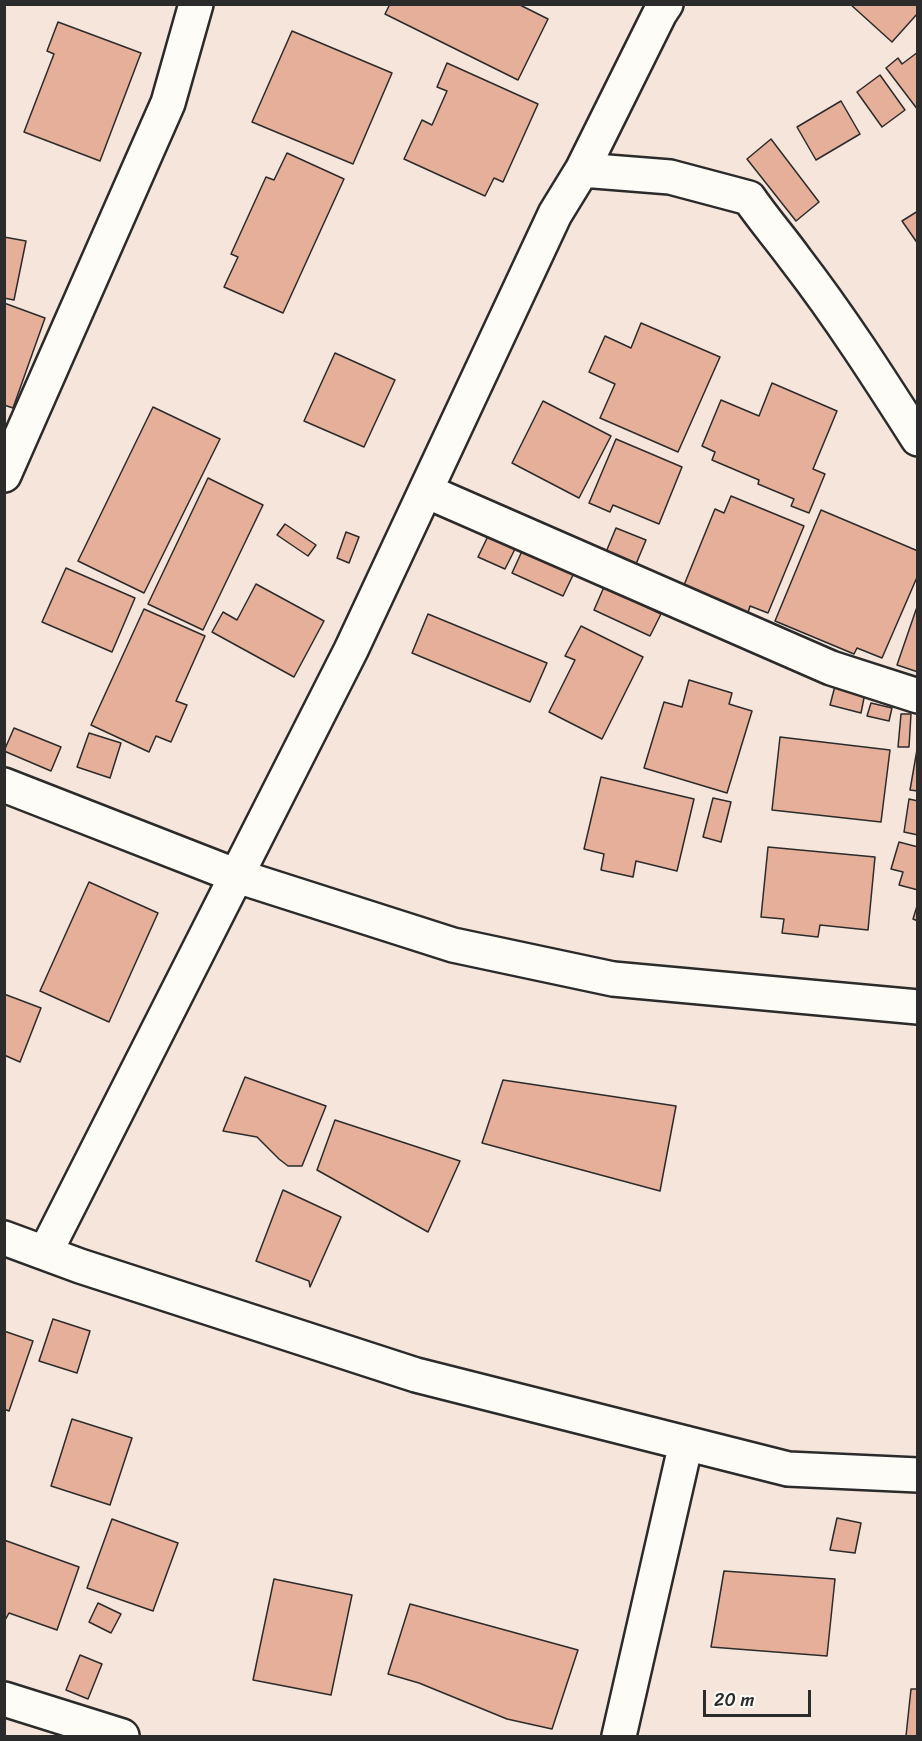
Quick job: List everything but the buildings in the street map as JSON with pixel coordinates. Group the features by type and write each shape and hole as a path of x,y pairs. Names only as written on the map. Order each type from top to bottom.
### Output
{"street":[{"path":"4,475 168,103 196,4"},
{"path":"45,1253 351,650 555,214 582,170 657,7"},
{"path":"582,170 670,177 749,198 862,352 918,439"},
{"path":"426,491 831,668 918,696"},
{"path":"4,785 237,876 453,945 613,979 918,1007"},
{"path":"4,1238 416,1375 788,1469 918,1475"},
{"path":"619,1737 686,1443"},
{"path":"4,1699 122,1737"}]}
